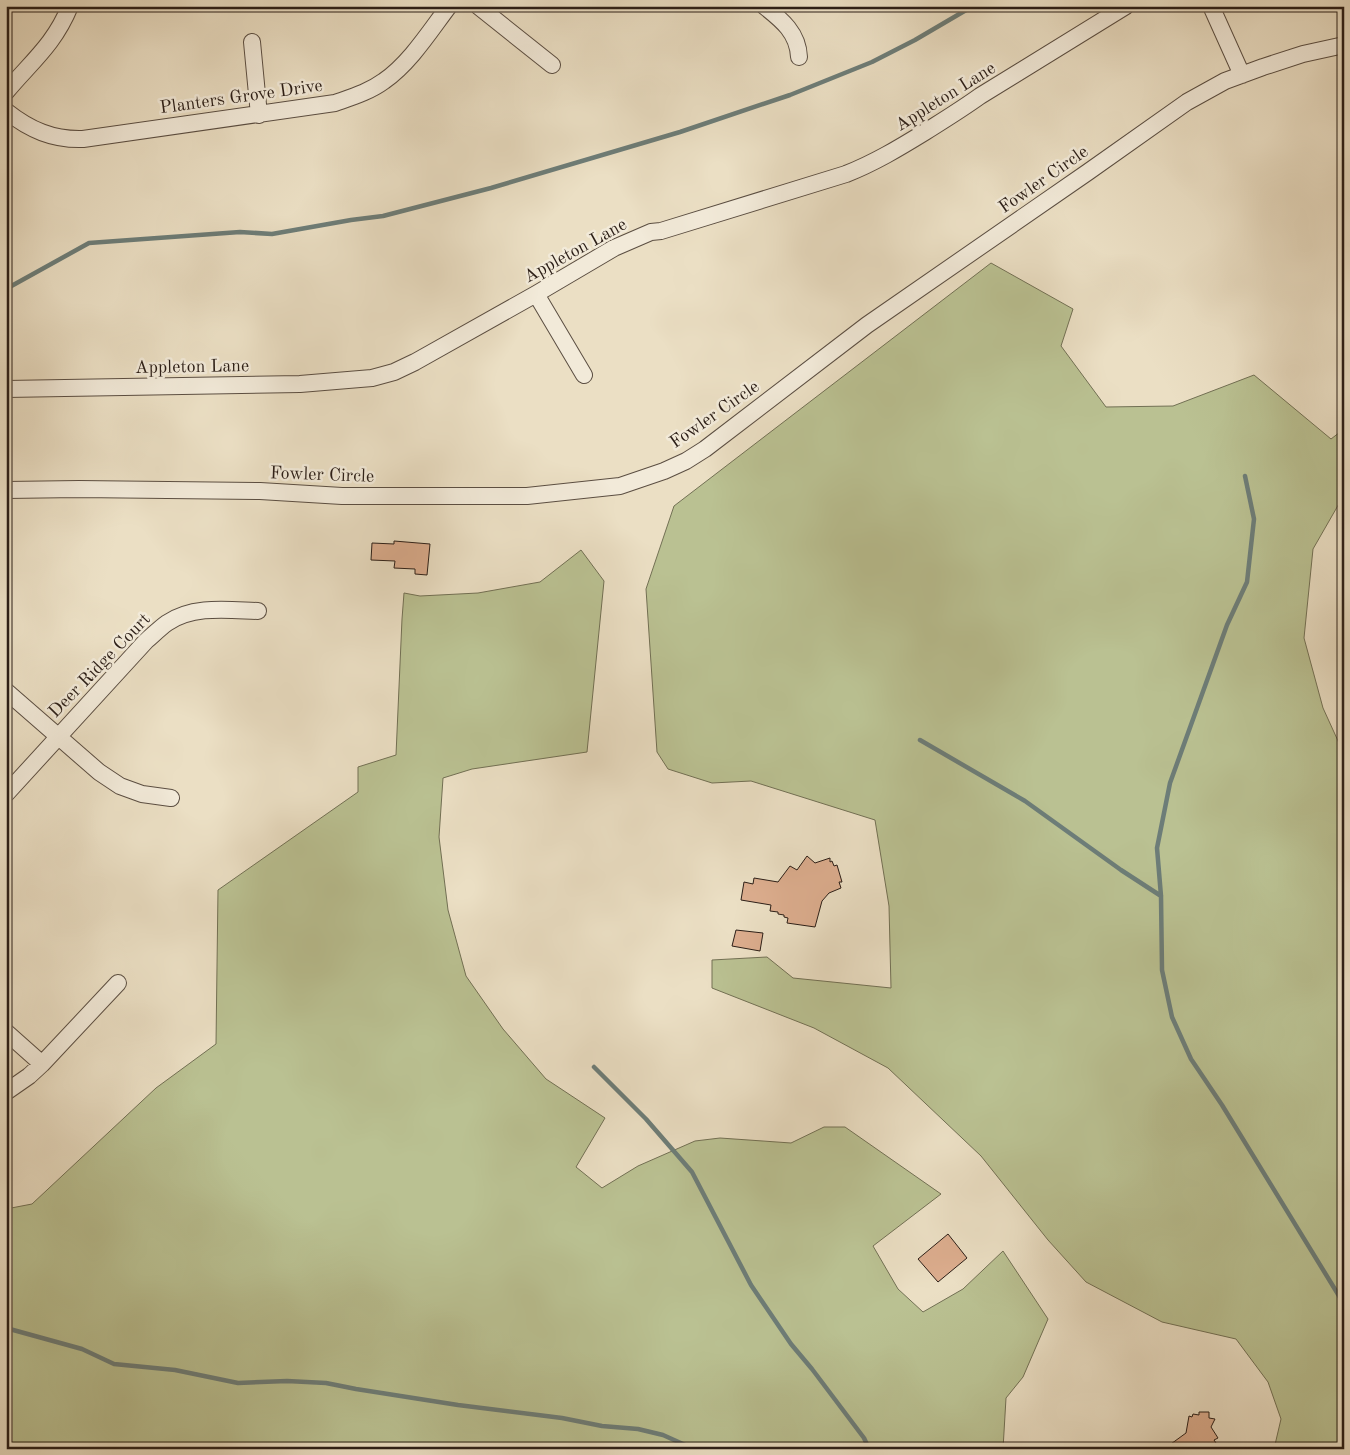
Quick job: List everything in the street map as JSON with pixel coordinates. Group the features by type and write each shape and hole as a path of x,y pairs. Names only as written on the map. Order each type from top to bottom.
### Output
{"street":[{"path":"6,92 50,44 60,30 70,6"},
{"name":"Planters Grove Drive","path":"6,111 25,125 38,131 68,139 83,139 335,103 361,95 384,82 402,66 450,6"},
{"path":"478,6 552,65"},
{"path":"764,6 791,30 796,41 798,57"},
{"name":"Appleton Lane","path":"6,389 300,384 372,378 394,372 536,294 614,248 651,232 661,231 846,174 887,156 1126,6"},
{"path":"1211,6 1242,74"},
{"path":"252,42 259,115"},
{"name":"Fowler Circle","path":"6,490 260,491 342,496 527,496 620,486 643,479 686,461 706,449 866,325 1187,102 1225,82 1263,66 1303,54 1344,45"},
{"path":"536,294 584,375"},
{"name":"Deer Ridge Court","path":"6,794 146,641 168,622 192,612 216,610 258,611"},
{"path":"6,691 99,772 120,786 142,794 171,798"},
{"path":"6,1092 42,1064 118,983"},
{"path":"6,1032 42,1064"}],"green space":[{"path":"991,263 1073,309 1061,346 1106,407 1173,406 1254,375 1331,439 1344,429 1344,495 1313,549 1304,638 1323,708 1344,754 1344,1449 1274,1449 1281,1419 1268,1382 1236,1339 1162,1322 1086,1282 1048,1240 981,1156 888,1068 814,1028 712,988 712,960 767,957 793,978 891,988 889,906 875,820 751,781 712,783 668,769 657,752 646,589 674,506"},
{"path":"581,550 604,581 587,752 472,769 443,778 439,837 448,910 466,976 503,1029 546,1079 605,1118 576,1167 602,1188 638,1166 695,1141 720,1138 791,1143 824,1127 845,1127 941,1194 873,1246 898,1289 923,1312 963,1289 1003,1251 1048,1319 1023,1377 1006,1398 1003,1449 6,1449 6,1209 32,1204 156,1088 216,1044 218,890 358,792 358,767 396,755 404,593 420,596 478,593 540,582"}],"building":[{"path":"394,541 430,544 427,575 415,574 415,569 394,568 395,561 371,560 372,543 394,544"},
{"path":"807,856 815,863 830,858 830,862 832,861 834,866 837,865 842,882 839,882 841,888 829,893 822,901 815,927 787,923 788,918 784,917 784,915 770,911 771,905 741,900 744,882 753,884 754,878 778,882 790,866 797,870"},
{"path":"736,930 763,933 760,951 732,946"},
{"path":"948,1234 967,1258 938,1282 918,1259"},
{"path":"1199,1412 1209,1412 1209,1418 1215,1419 1211,1427 1218,1438 1214,1440 1220,1449 1164,1449 1186,1433 1189,1416 1192,1417 1193,1414 1199,1415"}],"waterway":[{"path":"6,289 89,243 240,232 272,234 383,216 491,188 680,132 790,95 872,62 915,40 973,6"},
{"path":"1245,476 1254,519 1247,582 1227,625 1170,783 1157,848 1161,896 1162,970 1172,1017 1191,1059 1222,1105 1344,1304"},
{"path":"920,740 1025,801 1121,870 1161,896"},
{"path":"594,1067 646,1119 692,1172 751,1285 791,1344 864,1438 869,1449"},
{"path":"6,1328 82,1349 114,1364 175,1370 238,1383 287,1381 326,1383 458,1405 562,1418 602,1426 638,1429 663,1435 694,1449"}]}
